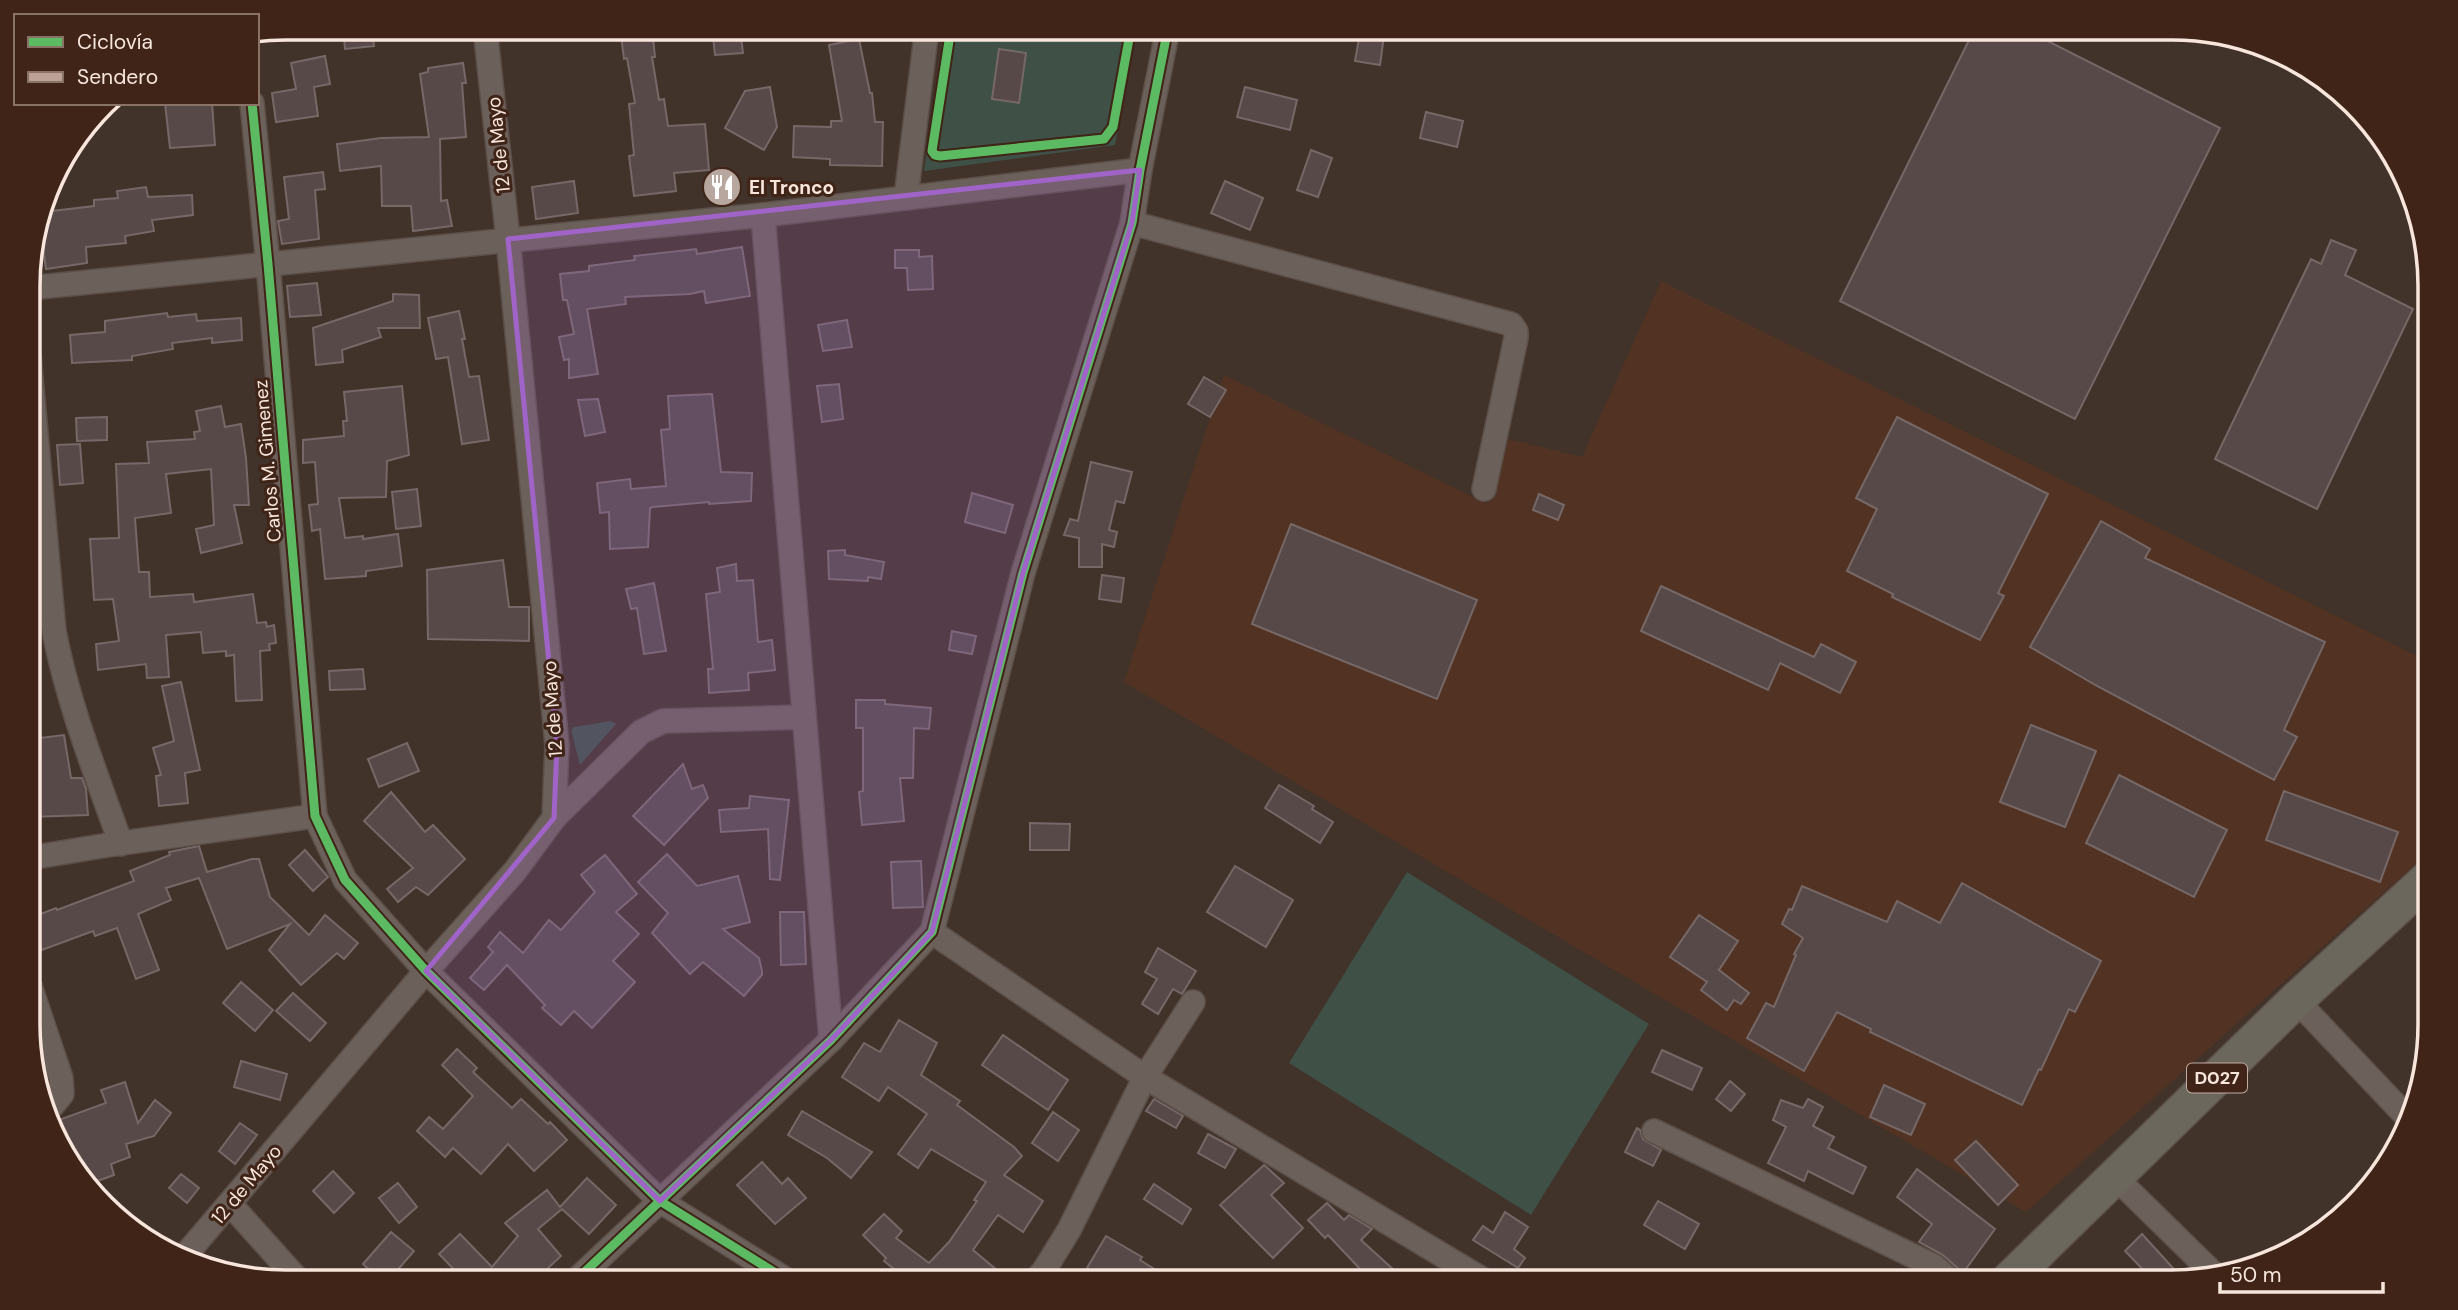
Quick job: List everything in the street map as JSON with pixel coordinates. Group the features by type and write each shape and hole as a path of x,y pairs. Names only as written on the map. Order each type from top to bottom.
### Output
{"main road":[{"name":"D027","path":"2020,1269 2296,1000 2418,888"}],"street":[{"name":"12 de Mayo","path":"190,1250 426,971 515,871 554,818 557,745 486,41"},
{"path":"906,197 925,41"},
{"path":"587,1270 831,1040 932,932 1023,573 1132,223 1166,41"},
{"name":"Carlos M. Gimenez","path":"252,105 315,816"},
{"path":"41,287 763,215 1140,170"},
{"path":"763,215 831,1040"},
{"path":"1132,223 1511,324 1516,331 1516,338 1484,489"},
{"path":"41,485 54,631 61,666 121,844"},
{"path":"554,818 641,732 663,721 804,717"},
{"path":"40,856 315,816 345,880 426,971 660,1202 770,1270"},
{"path":"932,932 1145,1077 1460,1269"},
{"path":"2296,1000 2402,1111"},
{"path":"1044,1270 1069,1230 1145,1077 1193,1002"},
{"path":"40,1016 61,1079 62,1094 53,1104"},
{"path":"1654,1131 1938,1269"},
{"path":"2115,1177 2207,1267"},
{"path":"230,1204 289,1270"}],"highlighted area":[{"path":"1140,170 1132,223 1023,573 932,932 831,1040 660,1201 426,971 554,818 557,745 508,239"}],"shaded area":[{"path":"1661,281 2418,657 2418,862 2026,1212 1124,682 1224,375 1487,504 1500,437 1582,457"}],"green space":[{"path":"942,41 1135,41 1115,145 924,171"},
{"path":"611,721 616,724 580,765 571,730 574,727"},
{"path":"1407,872 1649,1024 1531,1215 1289,1063"}],"building":[{"path":"1359,40 1383,40 1380,65 1355,61"},
{"path":"1969,40 2046,40 2220,128 2075,419 1840,301"},
{"path":"344,41 373,41 374,46 345,49"},
{"path":"622,41 653,41 655,57 652,57 659,100 664,99 668,126 705,124 709,170 674,173 676,191 634,196 629,156 634,155 629,104 635,103 627,58 624,59"},
{"path":"713,41 742,41 743,53 715,55"},
{"path":"859,41 872,93 875,122 883,122 882,166 830,165 830,159 793,157 794,126 831,127 831,121 842,121 829,45"},
{"path":"999,49 1026,53 1019,103 992,99"},
{"path":"325,56 330,84 314,87 318,116 276,122 272,93 296,89 291,63"},
{"path":"463,63 466,83 462,83 466,137 440,139 441,201 447,200 452,226 413,231 411,206 382,206 381,166 340,171 337,144 381,138 429,137 420,74 428,72 428,68"},
{"path":"770,87 777,127 764,150 725,128 745,91"},
{"path":"1245,87 1297,100 1290,130 1237,117"},
{"path":"165,105 212,105 215,145 170,148"},
{"path":"1426,112 1463,121 1457,147 1420,138"},
{"path":"1311,150 1332,158 1318,197 1297,190"},
{"path":"323,172 325,189 315,190 319,239 282,244 278,221 289,219 284,177"},
{"path":"574,181 578,213 536,219 532,187"},
{"path":"1225,181 1263,198 1250,230 1211,213"},
{"path":"146,187 148,197 192,195 193,215 152,220 154,231 125,236 126,243 86,247 87,263 46,269 43,248 52,211 94,206 94,200 118,198 117,191"},
{"path":"2331,240 2356,250 2345,275 2413,309 2317,509 2215,459 2311,259 2321,264"},
{"path":"742,247 750,296 706,303 704,291 625,297 626,304 587,309 598,374 569,378 569,359 564,360 559,337 574,334 567,300 563,300 560,274 589,271 589,266 635,260 634,256 696,249 697,254"},
{"path":"895,250 919,250 919,257 932,256 933,289 908,290 907,268 895,268"},
{"path":"317,283 321,315 290,317 287,286"},
{"path":"393,294 419,295 420,328 378,328 381,337 342,350 343,362 316,365 313,328 393,301"},
{"path":"459,311 469,377 479,376 489,440 462,444 448,357 436,359 428,318"},
{"path":"167,313 168,317 196,314 197,321 241,318 242,340 212,343 212,338 172,343 173,349 132,356 132,360 72,363 70,335 105,332 105,321"},
{"path":"847,320 852,347 823,351 818,325"},
{"path":"1204,377 1226,390 1210,417 1188,404"},
{"path":"839,384 843,419 822,422 817,386"},
{"path":"402,386 409,455 387,461 386,497 339,498 345,538 363,536 363,539 398,534 402,566 366,571 366,576 325,579 320,529 312,531 309,505 318,504 315,462 303,463 303,440 344,436 343,421 347,421 344,392"},
{"path":"712,394 721,472 752,473 751,501 650,508 648,547 610,549 609,512 600,513 597,483 630,479 631,489 666,486 661,430 670,429 668,396"},
{"path":"598,399 605,432 585,436 578,400"},
{"path":"221,406 225,427 241,424 249,505 234,505 242,543 201,553 196,529 214,525 211,469 166,474 171,513 135,518 139,572 149,572 150,597 193,594 194,602 253,594 257,623 266,622 267,627 274,625 276,643 269,644 270,650 260,651 262,700 236,701 234,655 226,656 226,651 203,653 201,632 166,635 169,677 147,678 146,664 98,670 96,644 119,641 113,599 94,600 90,539 119,538 116,464 149,463 147,442 195,439 194,432 200,431 196,411"},
{"path":"107,417 107,440 77,441 76,418"},
{"path":"1897,417 2048,494 1998,593 2004,596 1980,640 1892,597 1893,594 1847,571 1877,509 1856,498"},
{"path":"80,444 83,483 60,485 57,445"},
{"path":"1091,462 1132,472 1124,503 1116,501 1109,530 1117,532 1114,547 1102,544 1102,567 1079,567 1079,538 1064,535 1070,519 1078,521"},
{"path":"417,489 421,526 396,529 392,492"},
{"path":"972,493 1013,505 1005,533 965,522"},
{"path":"1539,494 1564,505 1558,520 1533,510"},
{"path":"2101,521 2150,549 2145,558 2325,642 2284,730 2297,737 2274,780 2097,686 2030,647"},
{"path":"1291,524 1477,600 1437,699 1252,624"},
{"path":"845,550 845,555 884,562 881,579 829,579 828,551"},
{"path":"503,560 509,607 529,607 529,641 428,639 427,570"},
{"path":"736,564 737,581 753,580 758,642 772,640 775,670 748,673 749,690 709,693 708,669 713,669 706,594 720,592 717,568"},
{"path":"1102,575 1124,578 1121,602 1099,599"},
{"path":"654,583 666,651 644,654 637,608 631,609 626,589"},
{"path":"1661,586 1814,657 1821,644 1856,662 1840,693 1780,663 1768,690 1641,631"},
{"path":"952,631 976,636 972,654 949,650"},
{"path":"363,669 365,689 330,690 329,671"},
{"path":"181,682 200,770 185,773 188,803 159,806 156,776 161,775 153,748 174,741 162,686"},
{"path":"856,700 885,700 885,704 931,708 929,729 914,728 913,778 900,778 904,821 862,825 859,792 863,791 863,728 856,728"},
{"path":"2031,725 2096,751 2065,827 2000,802"},
{"path":"64,735 71,778 82,778 86,789 88,815 40,817 40,738"},
{"path":"407,743 419,771 379,787 368,759"},
{"path":"683,764 692,789 703,785 708,798 664,845 633,816"},
{"path":"2119,775 2227,830 2194,897 2086,843"},
{"path":"1279,785 1314,806 1312,809 1333,822 1320,843 1265,808"},
{"path":"2284,791 2398,832 2380,882 2266,840"},
{"path":"391,792 425,832 433,825 465,859 428,895 416,887 398,902 387,889 413,868 364,821"},
{"path":"750,796 789,800 780,880 770,879 768,829 721,832 719,810 749,808"},
{"path":"1030,823 1070,824 1069,850 1030,850"},
{"path":"199,846 207,872 259,859 270,897 309,935 325,915 358,943 344,959 337,953 301,985 269,950 290,924 227,949 199,878 166,888 171,900 138,914 159,970 136,979 117,928 95,936 93,931 42,950 40,914 134,881 130,871 170,855 169,852"},
{"path":"305,850 328,877 313,891 289,865"},
{"path":"667,854 697,886 738,876 750,922 723,929 759,958 762,971 762,975 744,996 703,962 690,974 652,933 668,913 638,882"},
{"path":"605,855 637,894 616,912 639,934 613,961 635,982 592,1028 574,1011 561,1025 542,1008 545,1005 507,965 484,990 470,978 493,952 488,947 500,932 523,953 549,920 561,930 595,892 581,875"},
{"path":"921,861 923,907 893,908 891,862"},
{"path":"1235,866 1293,900 1266,947 1207,912"},
{"path":"1962,883 2101,961 2075,1012 2069,1009 2022,1105 1870,1032 1871,1029 1837,1012 1804,1071 1747,1038 1766,1003 1774,1007 1803,938 1782,924 1789,909 1792,910 1802,886 1887,922 1897,901 1940,923"},
{"path":"780,912 804,912 806,964 781,965"},
{"path":"1699,915 1738,941 1719,970 1749,993 1741,1004 1734,1000 1727,1010 1701,990 1707,982 1670,957"},
{"path":"1158,948 1196,971 1182,994 1173,989 1158,1014 1142,1004 1157,979 1145,972"},
{"path":"241,982 273,1010 255,1031 223,1003"},
{"path":"293,993 326,1023 310,1041 276,1011"},
{"path":"899,1020 937,1043 921,1075 960,1101 957,1105 1014,1147 1022,1156 1004,1175 1043,1201 1023,1232 998,1215 973,1250 996,1270 895,1270 884,1261 886,1258 863,1235 884,1214 902,1231 896,1238 929,1263 949,1242 977,1201 974,1200 986,1182 931,1149 918,1168 898,1154 927,1114 888,1087 879,1101 842,1077 864,1043 880,1052"},
{"path":"1003,1035 1068,1080 1048,1110 982,1065"},
{"path":"457,1049 477,1068 473,1072 512,1108 521,1099 548,1124 550,1122 567,1140 534,1171 508,1144 481,1174 453,1148 445,1157 417,1131 429,1117 443,1129 473,1096 442,1065"},
{"path":"1662,1050 1702,1068 1692,1090 1652,1072"},
{"path":"241,1061 287,1074 280,1100 234,1087"},
{"path":"1730,1081 1745,1094 1731,1111 1716,1099"},
{"path":"125,1082 138,1123 155,1100 171,1113 154,1136 126,1144 130,1157 111,1164 114,1175 97,1181 73,1147 60,1120 106,1103 101,1090"},
{"path":"1884,1085 1925,1104 1911,1135 1870,1117"},
{"path":"1154,1099 1183,1116 1176,1128 1146,1111"},
{"path":"1808,1099 1823,1107 1813,1126 1834,1137 1828,1148 1866,1167 1853,1194 1808,1171 1804,1181 1768,1163 1786,1127 1773,1120 1781,1100 1803,1108"},
{"path":"802,1111 872,1152 851,1178 827,1158 788,1135"},
{"path":"1053,1112 1079,1130 1058,1161 1032,1143"},
{"path":"240,1123 257,1135 235,1164 219,1151"},
{"path":"1637,1128 1643,1139 1661,1150 1653,1166 1625,1152"},
{"path":"1208,1134 1236,1149 1225,1168 1198,1153"},
{"path":"1976,1141 2018,1185 1998,1205 1955,1160"},
{"path":"762,1162 782,1184 788,1178 806,1198 775,1224 737,1185"},
{"path":"1264,1165 1284,1183 1271,1195 1303,1228 1273,1258 1220,1205"},
{"path":"1917,1169 1995,1229 1966,1269 1959,1269 1943,1255 1919,1242 1932,1224 1897,1197"},
{"path":"333,1171 354,1193 334,1213 313,1191"},
{"path":"181,1174 199,1188 187,1203 169,1188"},
{"path":"587,1178 616,1205 589,1234 562,1209 538,1229 561,1256 546,1270 454,1270 439,1254 460,1234 492,1267 518,1236 505,1223 547,1190 560,1207"},
{"path":"398,1183 417,1207 399,1223 379,1198"},
{"path":"1154,1184 1191,1209 1182,1224 1144,1199"},
{"path":"1658,1201 1699,1224 1685,1249 1644,1225"},
{"path":"1327,1203 1344,1220 1349,1215 1372,1229 1361,1240 1393,1269 1360,1269 1328,1235 1325,1238 1308,1220"},
{"path":"1505,1212 1528,1227 1514,1249 1525,1258 1518,1268 1473,1240 1483,1226 1493,1233"},
{"path":"391,1232 414,1251 398,1270 369,1270 363,1264"},
{"path":"2142,1234 2174,1269 2142,1269 2125,1251"},
{"path":"1106,1236 1142,1257 1140,1260 1155,1270 1090,1270 1087,1268"}],"cycle path":[{"path":"949,41 932,151 940,156 1104,139 1113,127 1129,41"},
{"path":"587,1270 831,1040 932,932 1023,573 1132,223 1166,41"},
{"path":"252,105 315,816 345,880 426,971 660,1201 770,1270"}],"place":[{"name":"El Tronco","path":"722,187"}]}
